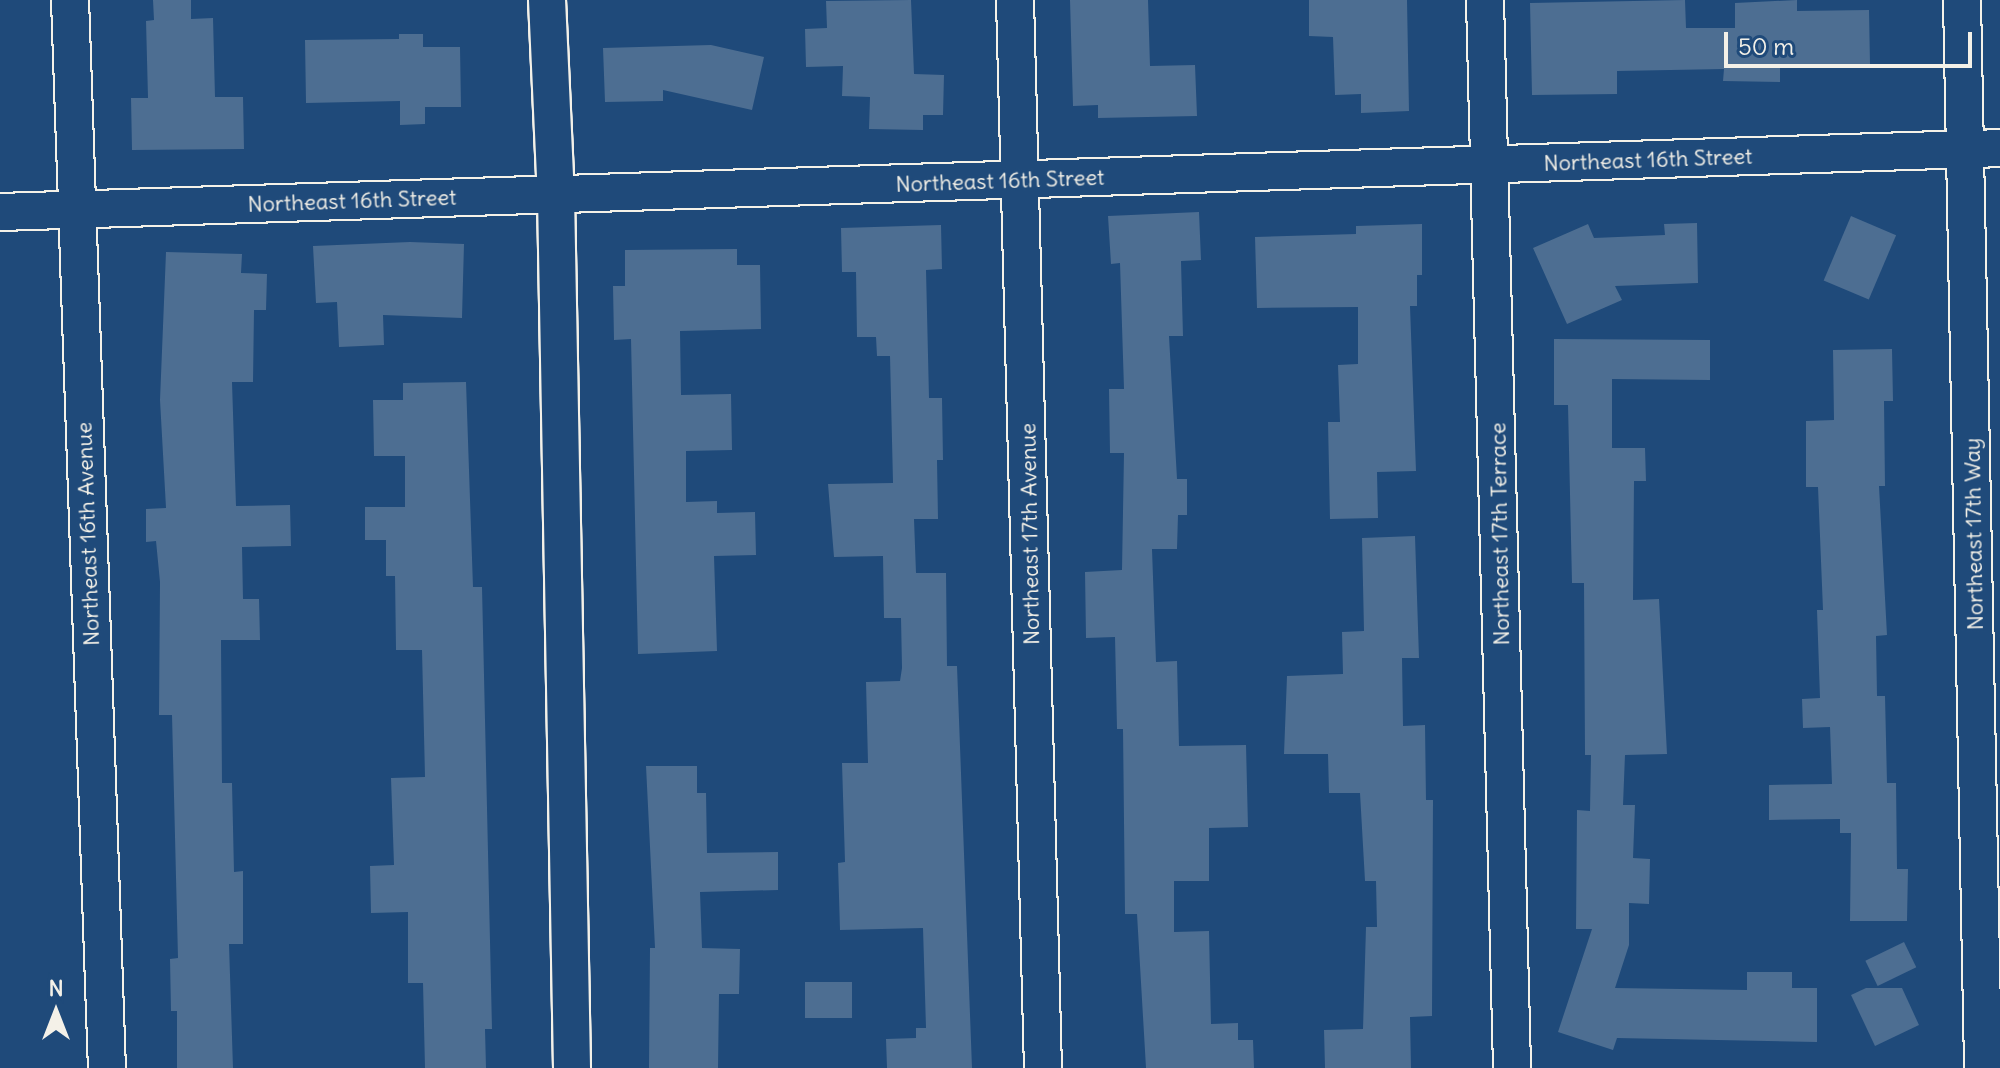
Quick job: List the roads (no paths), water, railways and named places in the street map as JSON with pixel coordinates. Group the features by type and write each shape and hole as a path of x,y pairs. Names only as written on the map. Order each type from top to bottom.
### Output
{"street":[{"name":"Northeast 16th Avenue","path":"70,0 107,1068"},
{"path":"547,0 556,195 572,1068"},
{"name":"Northeast 17th Avenue","path":"1015,0 1043,1068"},
{"name":"Northeast 17th Terrace","path":"1485,0 1512,1068"},
{"name":"Northeast 17th Way","path":"1962,0 1984,149 1983,1068"},
{"name":"Northeast 16th Street","path":"0,212 1984,149"}]}
